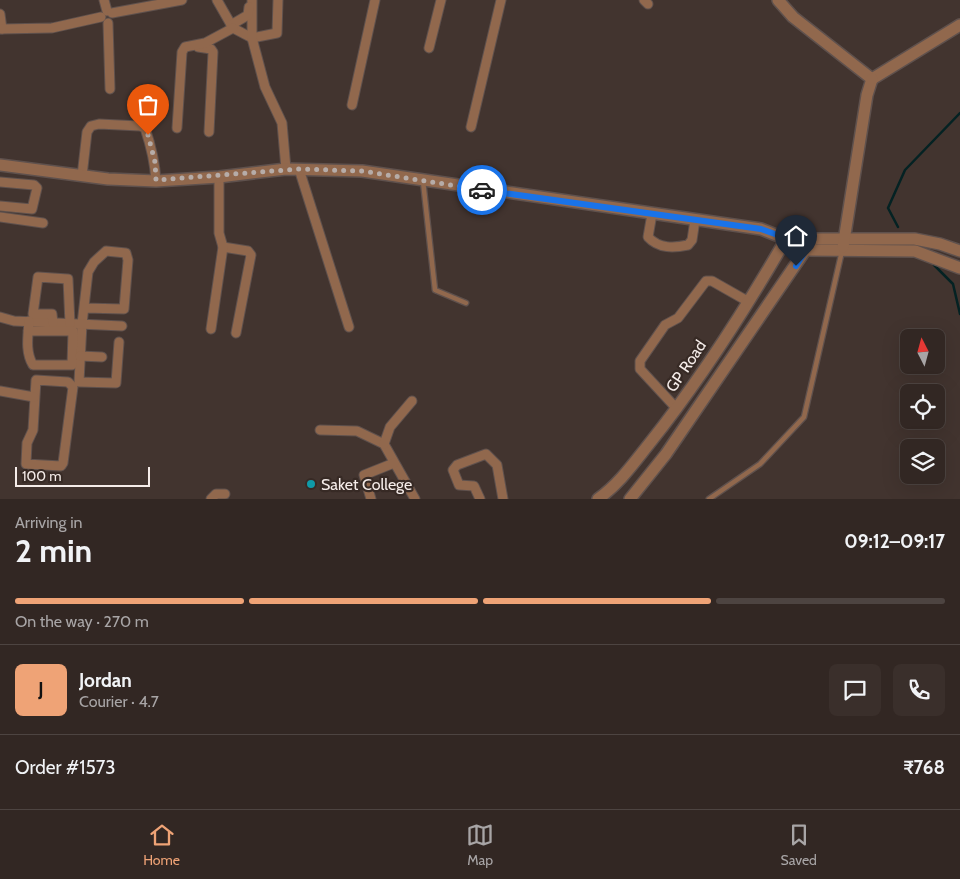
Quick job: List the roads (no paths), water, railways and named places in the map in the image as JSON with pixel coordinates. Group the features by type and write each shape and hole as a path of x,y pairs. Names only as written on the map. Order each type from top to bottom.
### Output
{"street":[{"path":"104,0 107,16 110,89"},
{"path":"0,14 1,29 52,28 182,0"},
{"path":"218,0 232,26 252,38 277,33 278,0"},
{"path":"177,128 182,52 185,47 205,44 248,15 250,8 246,0"},
{"path":"252,0 252,38 266,87 282,123 286,169"},
{"path":"352,105 375,0"},
{"path":"429,48 441,0"},
{"path":"471,127 501,0"},
{"path":"778,0 793,17 872,80"},
{"path":"843,246 867,94 872,80 960,25"},
{"path":"193,46 211,49 213,52 209,132"},
{"path":"82,176 87,132 91,126 99,124 140,126 145,128 148,135 155,162 156,180"},
{"path":"0,165 82,176 156,180 219,177 286,169 362,171 761,229 786,238 792,247 806,250 915,239 960,251"},
{"path":"299,169 349,327"},
{"path":"211,328 223,247 219,233 219,177"},
{"path":"0,182 34,185 37,188 32,209 0,206"},
{"path":"652,214 648,237 659,246 678,247 688,245 692,240 695,220"},
{"path":"0,217 42,223"},
{"path":"786,238 795,235 843,246 915,251 960,268"},
{"name":"GP Road","path":"598,499 613,489 677,409 749,302 786,238"},
{"name":"GP Road","path":"633,498 666,454 813,239"},
{"path":"223,247 248,252 251,255 236,333"},
{"path":"84,308 124,309 128,260 126,253 106,251 94,262 88,272 82,324 80,383 116,383 119,342"},
{"path":"53,323 52,314 32,314 33,302 37,297 38,277 68,279 70,324"},
{"path":"677,409 640,369 640,361 665,325 678,318 706,281 712,281 749,302"},
{"path":"0,317 28,326 73,331 72,366 33,365 28,356 28,326"},
{"path":"28,326 53,323 122,326"},
{"path":"80,356 102,356"},
{"path":"36,380 68,382 72,384 63,463 61,466 26,464 27,443 33,430 34,397 36,380"},
{"path":"0,391 34,397"},
{"path":"384,444 390,427 412,400"},
{"path":"320,430 356,430 384,444 414,499"},
{"path":"480,499 474,486 459,485 454,470 457,464 486,454 497,465 503,499"},
{"path":"370,499 364,475 394,463"},
{"path":"211,499 216,494 225,494"}],"lane":[{"path":"423,180 435,290 466,303"},
{"path":"709,499 760,464 804,416 843,246"}],"waterway":[{"path":"898,227 888,208 905,170 960,113"},
{"path":"934,265 953,284 960,314"}],"place":[{"name":"Saket College","path":"311,484"}]}
